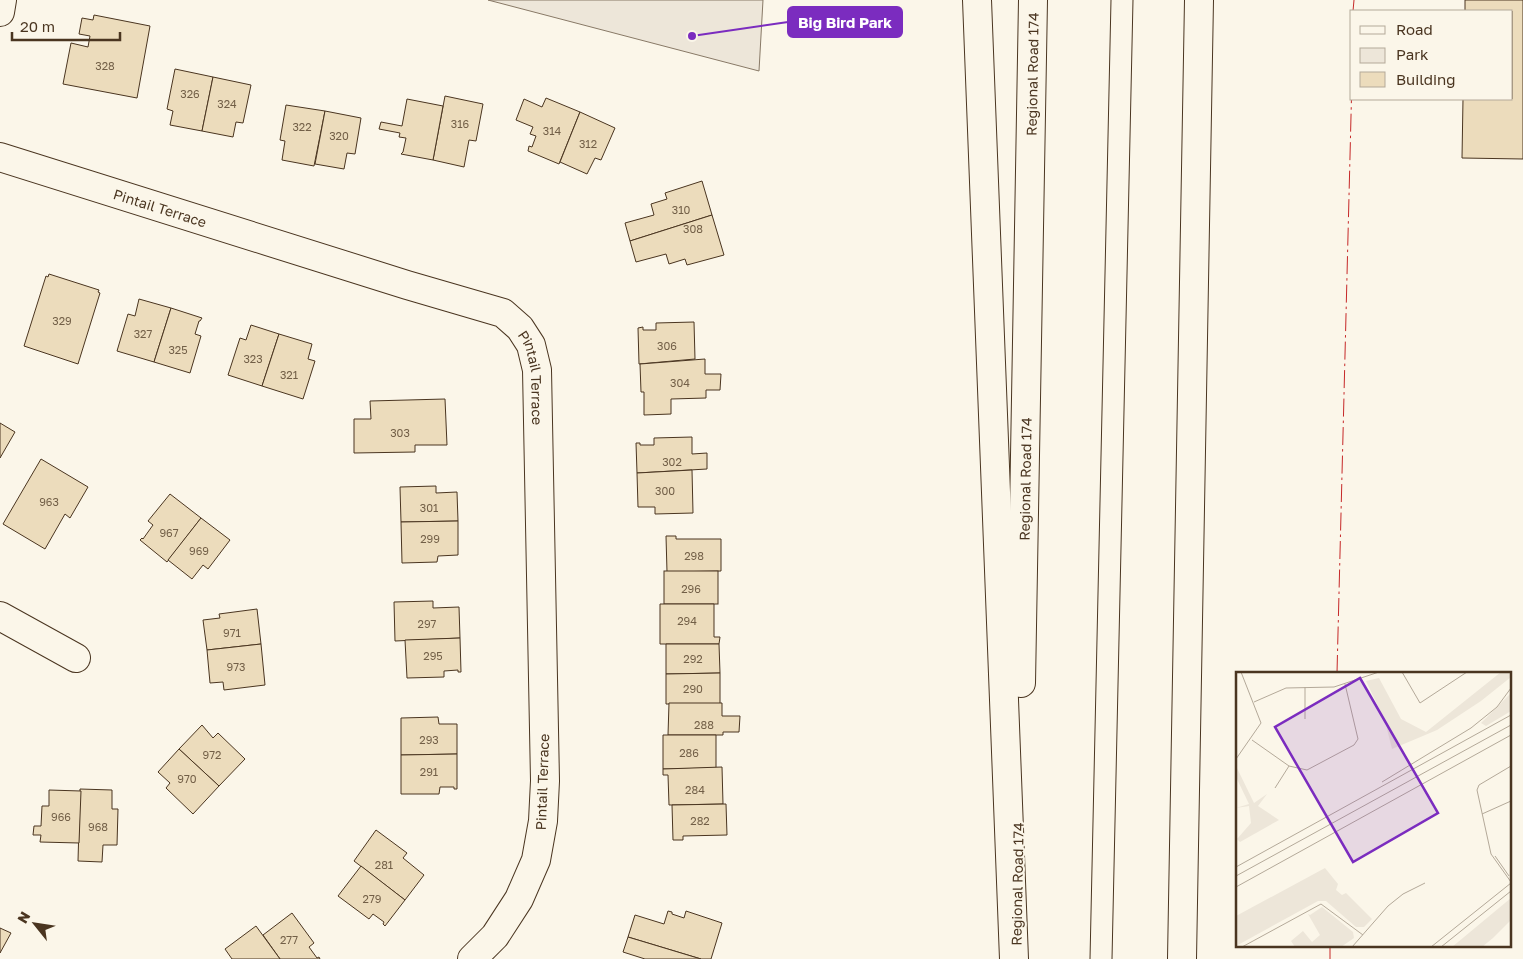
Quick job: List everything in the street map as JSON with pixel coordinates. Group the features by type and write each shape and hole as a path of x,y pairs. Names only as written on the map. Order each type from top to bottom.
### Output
{"main road":[{"path":"0,12 2,0"},
{"path":"977,0 1015,959"},
{"name":"Regional Road 174","path":"1015,959 1033,0"},
{"path":"1182,959 1199,0"},
{"name":"Pintail Terrace","path":"0,157 406,285 503,313 520,328 531,345 538,380 545,782 543,821 536,860 519,899 495,936 472,959"},
{"path":"0,616 76,658"}],"green space":[{"path":"488,0 763,0 759,71"}],"building":[{"path":"1465,0 1523,0 1523,159 1462,158 1463,100 1513,100 1513,10 1465,10"},
{"path":"94,15 150,26 137,98 63,84 71,43 88,47 90,36 79,34 82,18 93,20"},
{"path":"175,69 213,77 202,131 170,125 173,111 167,109"},
{"path":"213,77 251,85 243,123 236,122 233,137 202,131"},
{"path":"445,96 483,104 476,141 469,140 464,167 433,160"},
{"path":"546,98 580,112 559,164 528,151 529,146 532,147 536,136 530,134 533,127 516,120 524,99 542,107"},
{"path":"407,99 443,106 433,160 401,154 406,138 399,137 400,133 379,129 381,122 402,126"},
{"path":"286,105 325,111 314,166 282,160 285,141 280,140"},
{"path":"325,111 361,118 355,154 347,153 344,169 315,164"},
{"path":"580,112 615,128 601,160 595,158 587,174 560,162"},
{"path":"702,181 712,215 630,241 625,223 654,215 651,204 667,199 665,193"},
{"path":"712,215 724,255 687,265 685,259 669,264 666,254 636,262 630,241"},
{"path":"49,274 99,290 98,292 100,293 78,364 24,346 46,276 48,277"},
{"path":"139,299 171,308 154,362 117,351 128,314 135,316"},
{"path":"171,308 202,318 199,321 195,334 201,336 190,373 154,362"},
{"path":"694,322 695,359 639,364 638,328 643,327 643,330 656,330 656,323"},
{"path":"251,325 279,334 262,386 228,375 240,338 246,340"},
{"path":"279,334 312,344 308,359 315,361 303,399 262,386"},
{"path":"705,359 705,374 721,374 720,390 706,390 706,398 671,399 671,414 644,415 644,392 641,392 640,364"},
{"path":"445,399 447,445 415,445 415,452 354,453 354,419 371,419 370,401"},
{"path":"0,423 15,432 0,458"},
{"path":"692,437 692,454 707,453 707,469 637,473 636,443 640,443 640,445 654,445 654,438"},
{"path":"41,459 88,487 70,518 65,514 45,549 3,524"},
{"path":"692,470 693,513 655,514 655,507 638,507 637,473"},
{"path":"436,486 436,493 457,492 458,521 401,522 400,487"},
{"path":"170,494 201,518 167,562 140,540 143,539 153,525 148,521"},
{"path":"201,518 230,540 208,569 203,565 192,579 168,560"},
{"path":"458,521 458,555 438,556 437,562 402,563 401,522"},
{"path":"666,536 676,536 676,539 721,539 721,571 667,572"},
{"path":"664,571 718,571 718,604 664,604"},
{"path":"433,601 433,608 459,607 460,638 395,641 394,602"},
{"path":"660,604 714,604 714,637 720,637 719,644 660,644"},
{"path":"257,609 261,644 207,650 203,620 220,618 219,614"},
{"path":"460,638 461,672 458,672 458,670 444,671 444,677 407,678 405,640"},
{"path":"261,644 265,685 224,690 223,682 210,683 207,650"},
{"path":"666,644 719,644 720,673 666,674"},
{"path":"720,673 720,704 666,704 666,674"},
{"path":"669,703 722,703 722,716 740,716 739,732 723,732 723,735 668,735"},
{"path":"438,717 439,724 457,724 457,754 401,755 401,718"},
{"path":"202,725 213,738 218,733 245,759 219,786 179,749"},
{"path":"663,735 716,735 716,768 663,769"},
{"path":"179,749 219,786 193,814 166,788 170,783 158,772"},
{"path":"457,754 457,789 454,789 454,787 440,787 439,794 401,794 401,755"},
{"path":"722,767 723,804 669,805 668,775 663,775 663,769"},
{"path":"80,789 112,790 112,809 118,809 117,845 103,845 102,862 78,861"},
{"path":"49,790 81,791 79,843 40,842 41,835 33,835 34,826 41,826 42,806 49,806"},
{"path":"726,804 727,835 683,836 683,840 673,840 672,805"},
{"path":"376,830 407,853 403,858 424,875 405,900 354,861"},
{"path":"361,866 405,900 385,926 384,922 373,914 369,919 338,896"},
{"path":"668,911 684,918 686,911 722,923 711,959 701,959 628,937 635,915 664,924"},
{"path":"292,913 314,943 309,947 317,958 319,957 320,959 280,959 263,935"},
{"path":"256,926 280,959 232,959 225,949"},
{"path":"0,928 11,933 0,953"},
{"path":"628,937 701,959 645,959 623,952"}],"tram line":[{"path":"1090,959 1111,0"},
{"path":"1112,959 1133,0"}],"power":[{"path":"1353,10 1354,0"},
{"path":"1337,672 1351,100"},
{"path":"1330,946 1330,959"}],"place":[{"name":"Big Bird Park","path":"692,36"}]}
